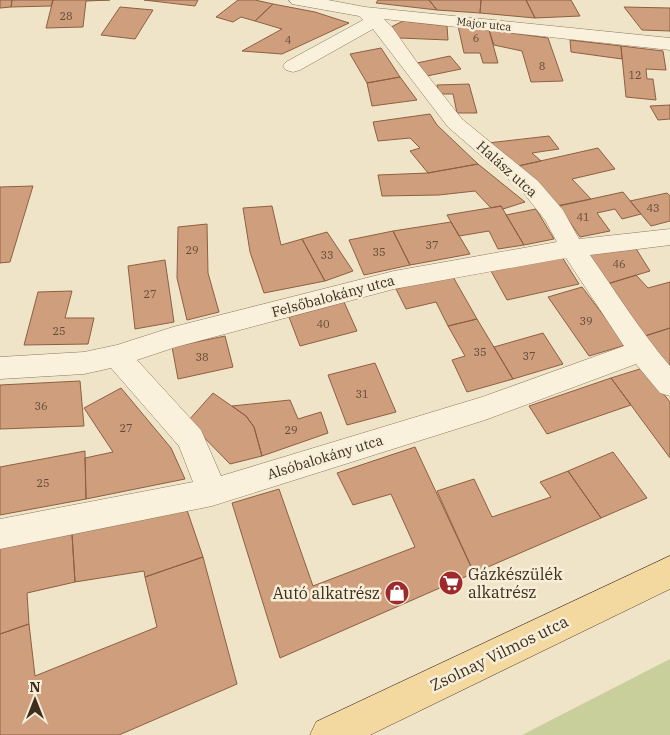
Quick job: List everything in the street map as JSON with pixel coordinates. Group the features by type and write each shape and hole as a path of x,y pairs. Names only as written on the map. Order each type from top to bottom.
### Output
{"main road":[{"name":"Zsolnay Vilmos utca","path":"329,735 670,572"}],"street":[{"name":"Major utca","path":"298,0 370,17 670,44"},
{"path":"293,66 370,17"},
{"name":"Halász utca","path":"370,17 386,31 409,65 455,123 530,186 554,216 572,248 623,321 641,351 670,386"},
{"name":"Felsőbalokány utca","path":"0,368 84,363 117,356 173,337 394,280 572,248 670,237"},
{"name":"Alsóbalokány utca","path":"0,534 212,492 485,408 641,351"},
{"path":"117,356 191,440 212,492"}],"green space":[{"path":"670,659 670,735 522,735"}],"building":[{"path":"0,0 12,0 11,7 0,8"},
{"path":"12,0 53,0 51,6 11,7"},
{"path":"53,0 110,0 86,1 83,27 46,28"},
{"path":"144,0 198,0 195,6"},
{"path":"238,0 255,0 273,4 255,21 241,17 233,22 216,17"},
{"path":"378,0 429,0 437,10 376,3"},
{"path":"429,0 481,0 480,13 437,10"},
{"path":"481,0 526,0 535,18 480,13"},
{"path":"526,0 571,0 580,16 535,18"},
{"path":"273,4 315,12 349,23 282,54 242,51 282,29 255,21"},
{"path":"120,7 153,10 135,39 101,35"},
{"path":"624,7 670,8 670,31 642,30"},
{"path":"403,21 447,26 448,40 400,38 389,28"},
{"path":"458,26 489,30 498,63 483,63 480,53 464,53"},
{"path":"489,30 548,38 563,81 531,82 522,51 494,45"},
{"path":"570,40 621,46 622,59 571,52"},
{"path":"621,46 663,51 666,70 646,69 647,79 653,79 656,100 626,97"},
{"path":"381,48 400,77 367,83 350,54"},
{"path":"450,56 461,69 427,76 417,63"},
{"path":"400,77 417,100 372,106 367,83"},
{"path":"469,84 477,113 457,113 453,94 439,94 437,85"},
{"path":"670,105 670,119 658,120 650,106"},
{"path":"430,114 437,125 478,164 428,173 410,151 420,148 410,138 378,141 373,122"},
{"path":"549,136 559,149 532,153 541,161 518,166 488,143"},
{"path":"598,148 615,169 572,179 591,199 556,206 518,166"},
{"path":"478,164 525,202 503,209 501,206 491,208 475,191 439,195 382,196 378,175 428,173"},
{"path":"33,186 10,262 0,263 0,187"},
{"path":"623,192 641,214 622,219 615,209 597,213 610,231 580,237 559,206"},
{"path":"667,193 670,196 670,221 651,226 630,201"},
{"path":"272,206 281,245 302,239 325,281 264,293 250,252 243,208"},
{"path":"501,206 524,245 498,249 489,231 459,236 447,215"},
{"path":"536,209 554,239 524,245 506,215"},
{"path":"451,222 470,254 410,265 393,231"},
{"path":"207,224 208,273 219,312 187,320 177,278 178,227"},
{"path":"393,231 410,265 364,275 349,240"},
{"path":"327,232 353,271 325,281 302,239"},
{"path":"635,247 650,271 604,285 587,256 594,251"},
{"path":"562,257 579,284 507,300 491,271"},
{"path":"165,260 174,322 135,329 128,266"},
{"path":"452,275 477,319 448,326 436,302 406,309 396,289"},
{"path":"636,275 648,288 670,282 670,328 645,336 604,285"},
{"path":"582,287 626,345 589,356 548,297"},
{"path":"72,291 65,318 94,318 88,344 24,345 38,292"},
{"path":"344,302 357,331 300,346 289,317"},
{"path":"477,319 513,379 467,392 452,360 465,356 448,326"},
{"path":"670,328 670,367 645,336"},
{"path":"543,333 563,364 513,379 494,347"},
{"path":"225,336 233,367 178,379 172,347"},
{"path":"375,363 396,412 347,425 328,375"},
{"path":"643,368 670,402 670,458 611,378"},
{"path":"611,378 631,405 547,434 529,406"},
{"path":"80,381 84,426 0,429 0,385"},
{"path":"121,388 171,448 185,479 86,499 85,458 113,452 84,408"},
{"path":"213,393 246,416 254,427 262,456 230,464 188,421"},
{"path":"290,400 298,419 321,412 328,433 262,456 254,427 246,416 232,406"},
{"path":"415,447 474,573 280,658 232,503 279,489 313,586 415,547 391,494 353,505 337,473"},
{"path":"85,451 86,499 0,515 0,467"},
{"path":"613,452 647,498 601,518 568,471"},
{"path":"568,471 601,518 474,573 437,491 474,479 492,517 551,497 540,482"},
{"path":"187,510 203,557 145,577 144,571 75,582 72,534"},
{"path":"72,534 75,582 27,593 29,624 0,634 0,548"},
{"path":"203,557 237,684 119,735 0,735 0,634 29,624 35,676 157,627 145,577"}],"place":[{"name":"Gázkészülék alkatrész","path":"451,583"},
{"name":"Autó alkatrész","path":"397,593"}]}
